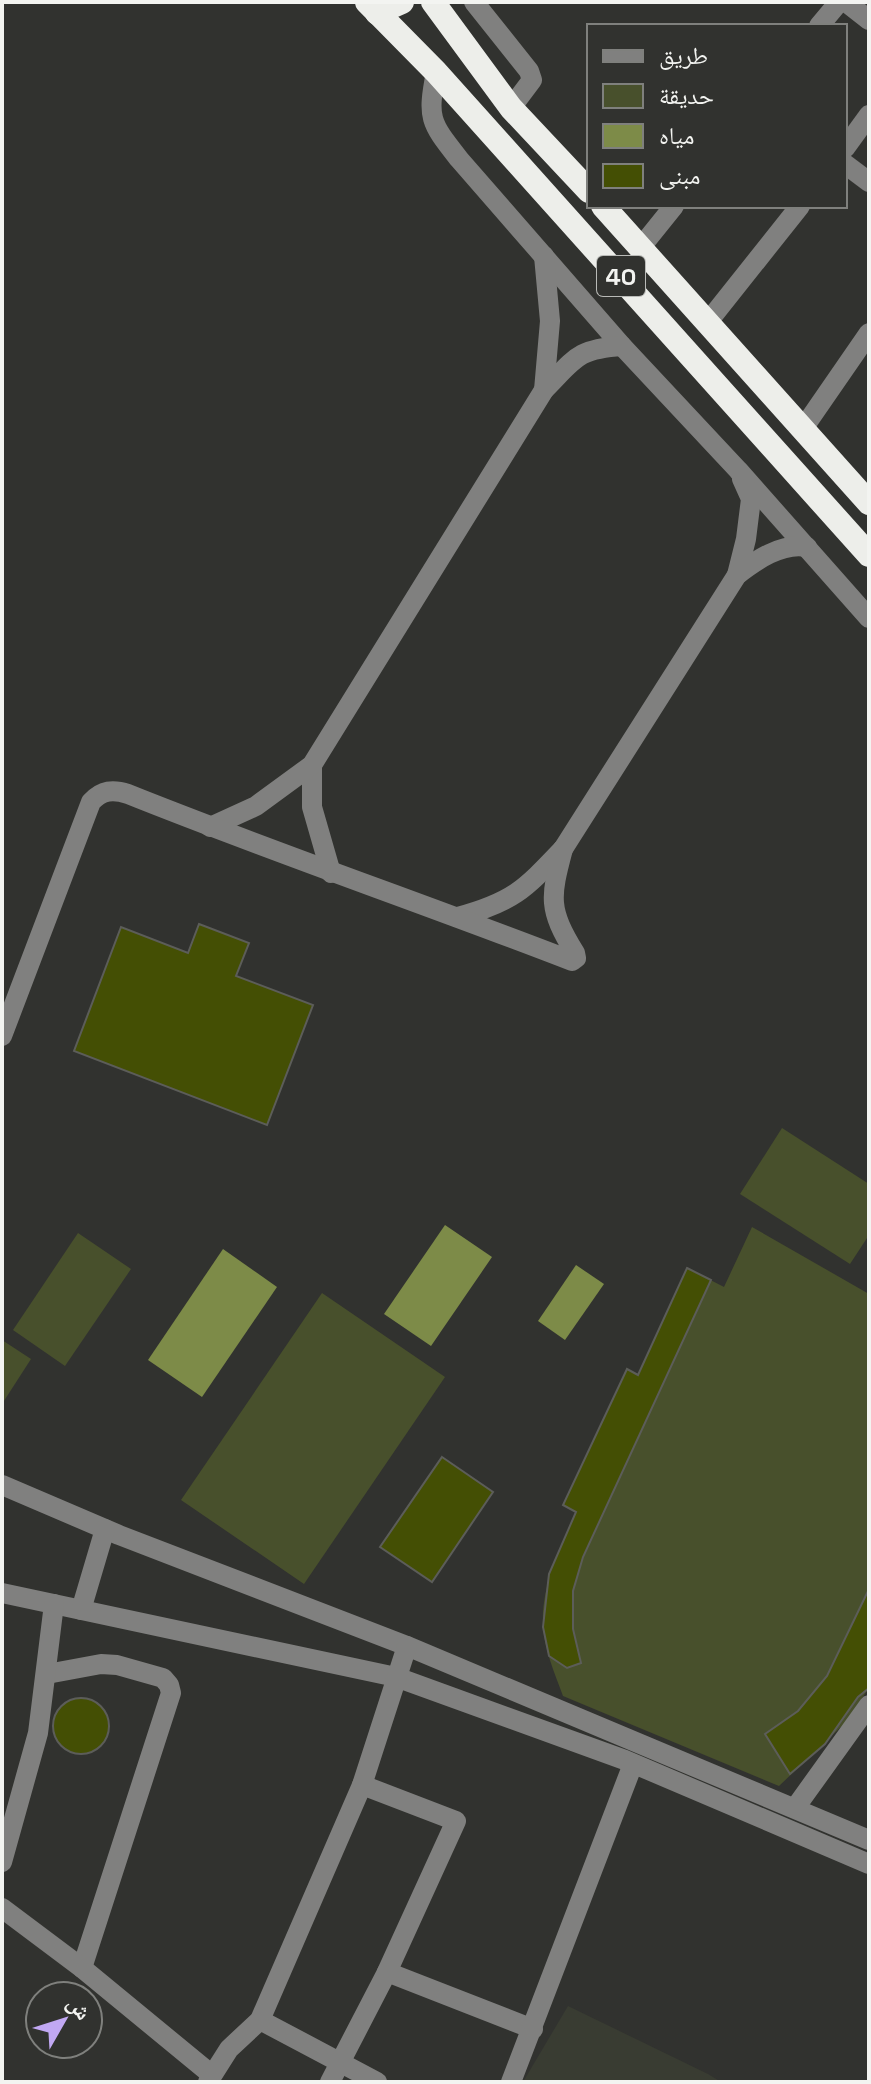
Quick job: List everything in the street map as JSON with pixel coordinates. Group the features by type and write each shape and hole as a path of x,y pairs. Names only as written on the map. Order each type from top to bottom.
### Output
{"highway":[{"path":"372,8 402,2"},
{"path":"433,2 511,108 587,189"},
{"name":"40","path":"372,8 436,72 869,555"},
{"name":"40","path":"605,208 869,503"},
{"path":"647,306 671,281"}],"street":[{"path":"474,2 529,71 532,80 511,108"},
{"path":"821,24 839,2"},
{"path":"846,2 869,20"},
{"path":"436,72 430,107 435,128 622,346 738,470 869,618"},
{"path":"847,145 869,115"},
{"path":"847,166 869,182"},
{"path":"641,247 672,208"},
{"path":"707,323 798,208"},
{"path":"544,256 550,321 544,390"},
{"path":"802,430 869,333"},
{"path":"210,827 256,806 312,765 544,390 571,363 592,348 622,346"},
{"path":"458,917 508,900 563,849 737,575 751,499 738,470"},
{"path":"737,575 771,553 807,547"},
{"path":"312,765 312,807 331,873"},
{"path":"2,1036 95,797 114,789 331,873 574,960 575,951 559,925 553,904 553,890 563,849"},
{"path":"2,1485 105,1529 407,1646 869,1840"},
{"path":"81,1610 105,1529"},
{"path":"2,1593 396,1677 633,1764 869,1864"},
{"path":"2,1862 38,1733 54,1604"},
{"path":"2,1908 82,1968 210,2078 229,2049 260,2020 362,1785 407,1646"},
{"path":"47,1674 93,1664 108,1664 163,1678 171,1689 82,1968"},
{"path":"795,1808 869,1705"},
{"path":"511,2082 633,1764"},
{"path":"330,2082 387,1972 456,1821 362,1785"},
{"path":"387,1972 533,2029"},
{"path":"260,2020 377,2082"}],"shaded area":[{"path":"568,2006 708,2074 721,2082 523,2082"}],"green space":[{"path":"782,1128 869,1184 869,1235 850,1264 740,1194"},
{"path":"752,1227 869,1294 869,1688 844,1724 779,1786 563,1696 548,1652 543,1625 549,1581 576,1512 563,1505 627,1369 638,1374 687,1268 724,1287"},
{"path":"78,1233 131,1269 65,1366 13,1330"},
{"path":"322,1293 445,1377 304,1584 181,1500"},
{"path":"2,1340 31,1359 2,1404"}],"water":[{"path":"445,1225 492,1257 431,1346 384,1314"},
{"path":"223,1249 277,1287 202,1397 148,1360"},
{"path":"576,1265 604,1284 565,1340 538,1321"}],"building":[{"path":"199,924 249,943 236,976 313,1005 267,1125 74,1051 121,927 188,953"},
{"path":"687,1268 711,1280 583,1557 573,1591 573,1629 581,1663 567,1668 549,1656 543,1627 549,1574 576,1512 563,1505 627,1369 638,1375"},
{"path":"442,1457 493,1492 432,1582 380,1547"},
{"path":"869,1589 869,1688 858,1697 825,1744 790,1774 765,1734 798,1711 827,1676"},
{"path":"81,1698 101,1706 109,1726 101,1746 81,1754 61,1746 53,1726 61,1706"}]}
